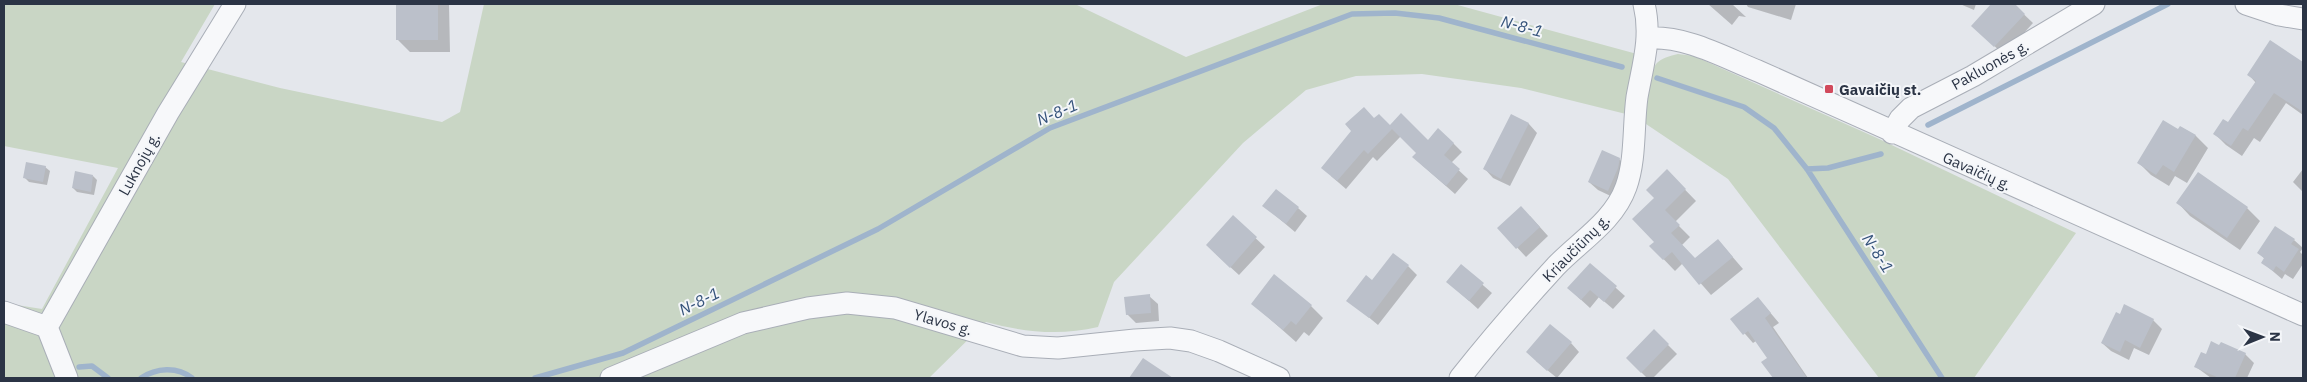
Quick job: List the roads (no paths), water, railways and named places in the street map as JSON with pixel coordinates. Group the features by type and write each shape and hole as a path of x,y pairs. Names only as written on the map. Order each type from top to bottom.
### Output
{"street":[{"name":"Luknojų g.","path":"47,327 168,113 235,4"},
{"name":"Kriaučiūnų g.","path":"1460,378 1540,284 1608,216 1626,187 1631,164 1634,123 1648,38 1644,4"},
{"name":"Pakluonės g.","path":"1892,132 1900,119 1911,108 1973,76 2094,4"},
{"path":"2246,4 2279,15 2303,19"},
{"name":"Gavaičių g.","path":"1648,38 1665,37 1680,40 1758,71 2303,316"},
{"name":"Ylavos g.","path":"611,378 743,323 808,308 847,303 896,308 1023,346 1058,348 1170,338 1190,341 1219,351 1279,378"},
{"path":"4,312 47,327 67,378"}],"waterway":[{"path":"1928,125 2168,4"},
{"name":"N-8-1","path":"535,378 623,353 878,229 1050,128 1352,14 1395,13 1439,18 1622,67"},
{"name":"N-8-1","path":"1657,78 1744,107 1774,128 1807,169 1942,378"},
{"path":"1807,169 1828,168 1881,154"},
{"name":"N-8-1","path":"79,367 92,366 108,378"},
{"name":"N-8-1","path":"141,378 160,370 173,370 192,378"}],"place":[{"name":"Gavaičių st.","path":"1829,89"}]}
